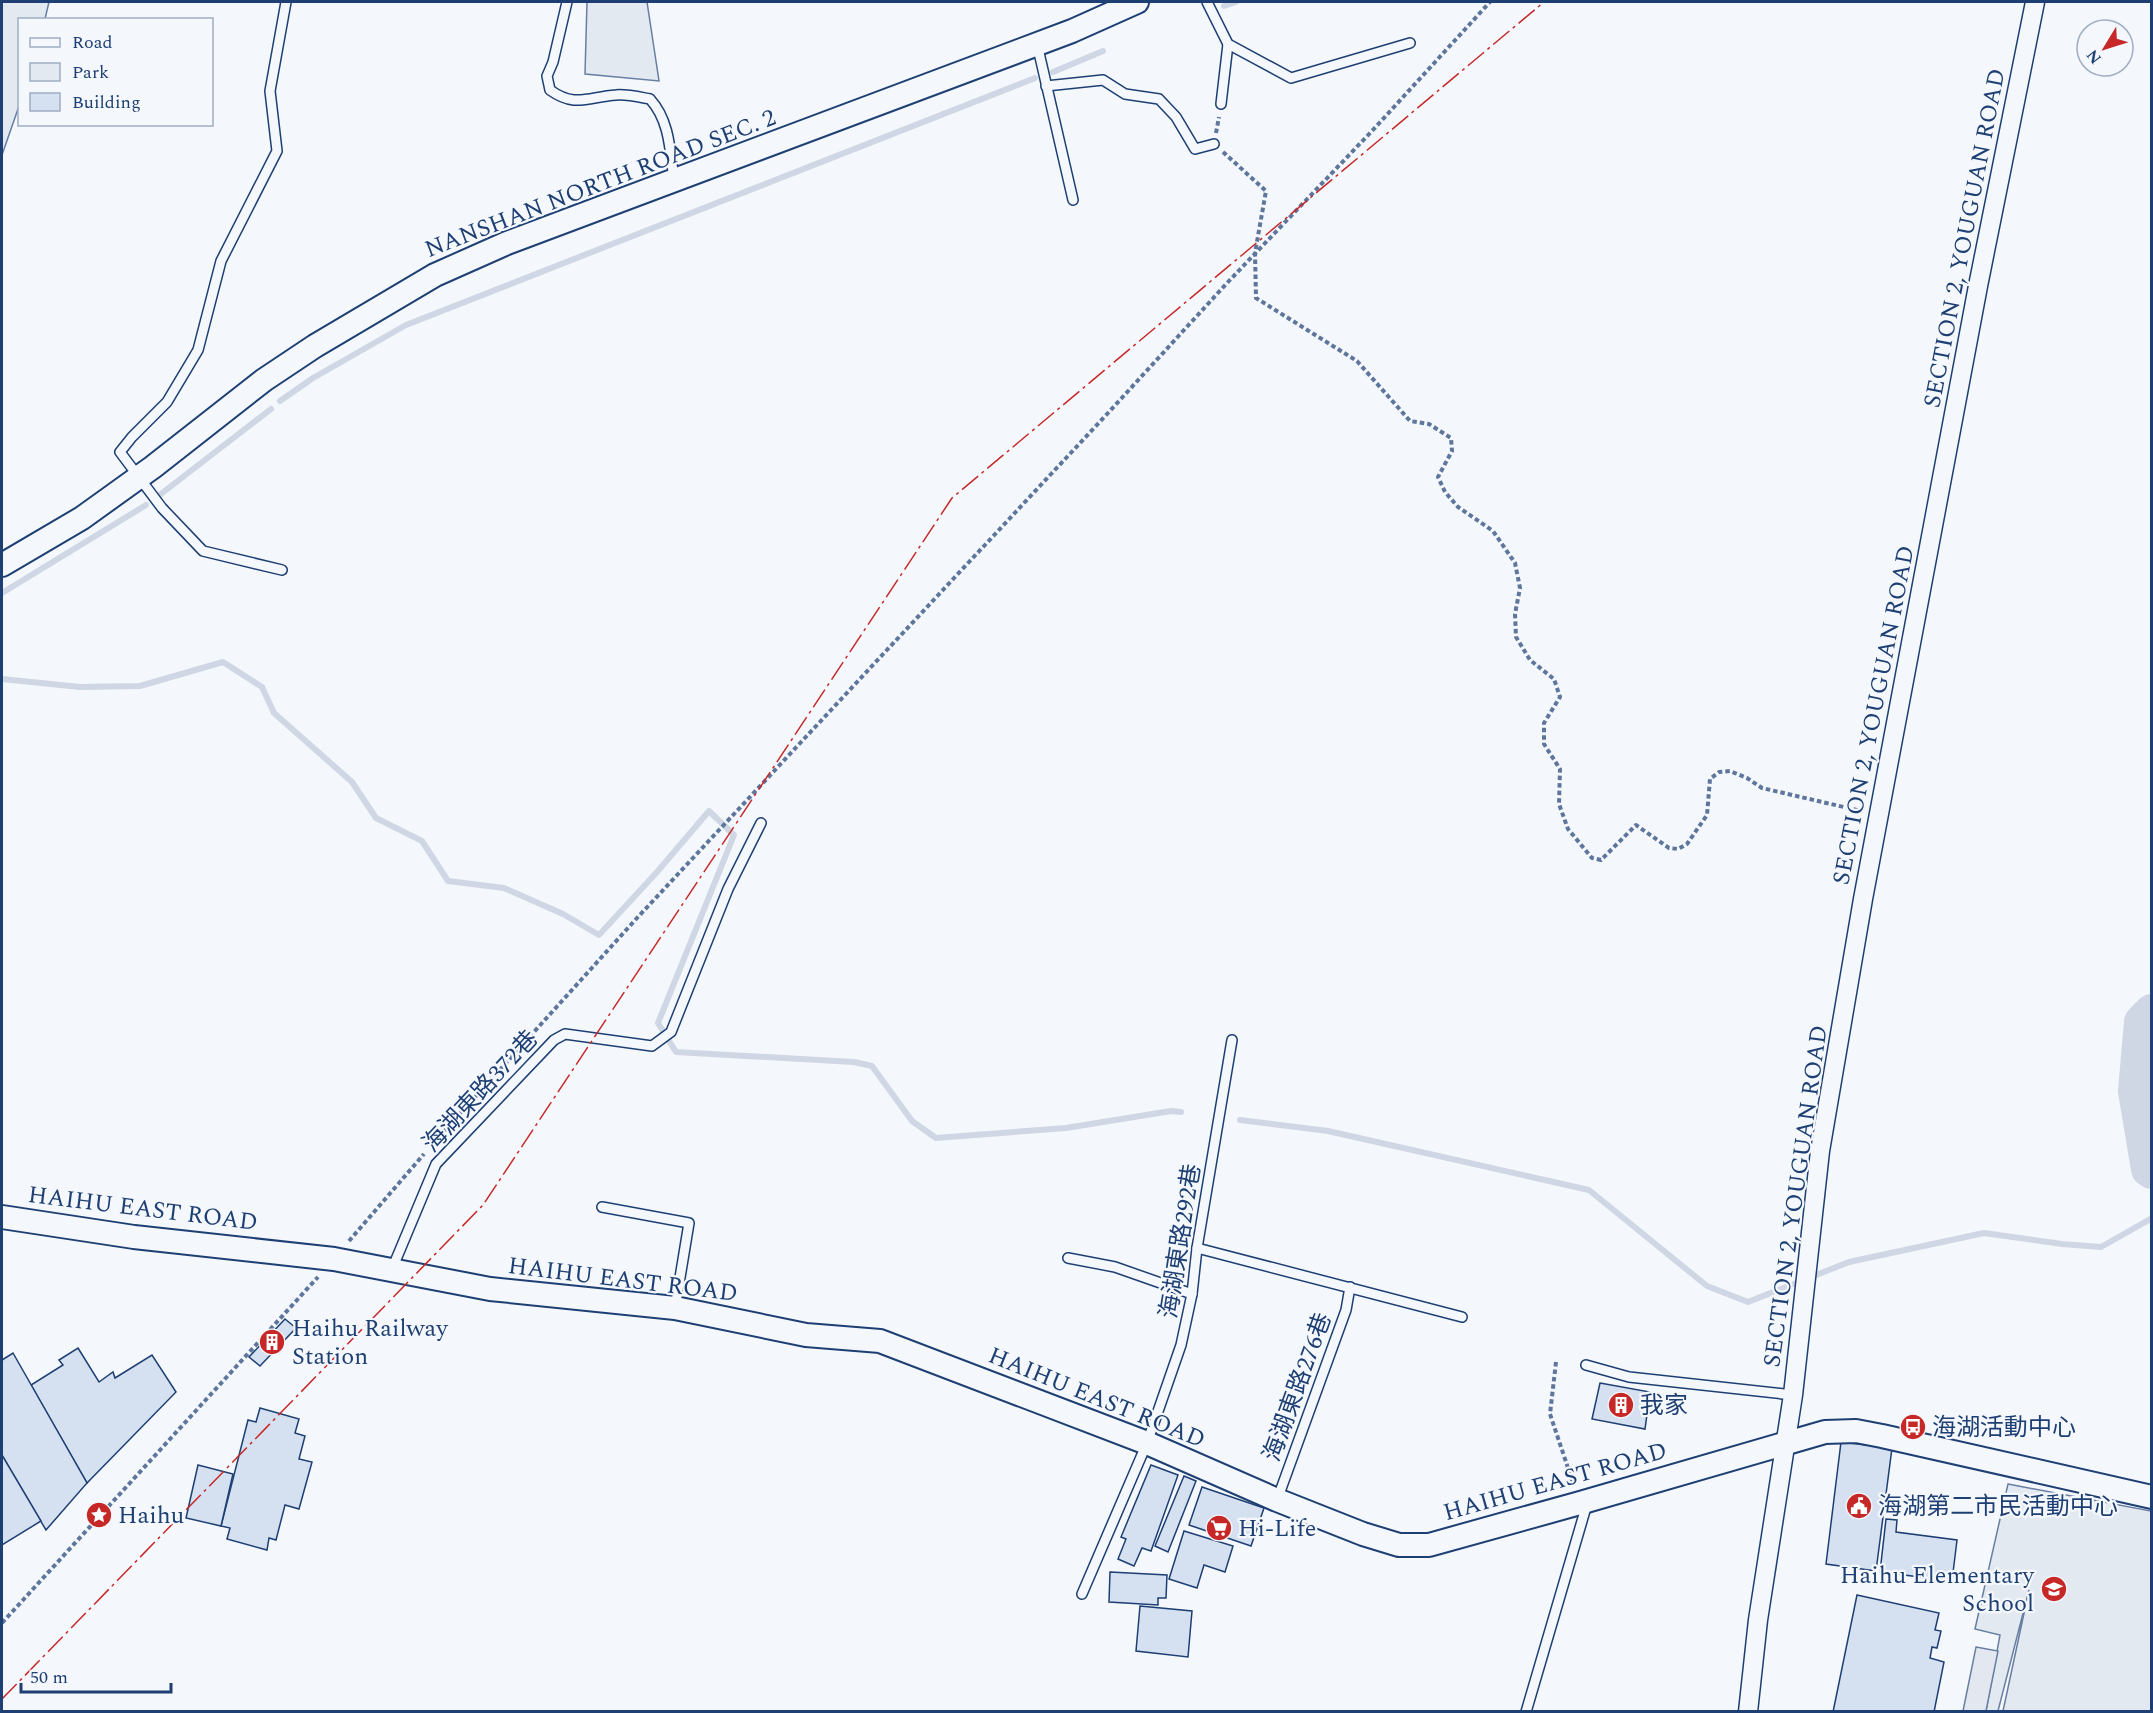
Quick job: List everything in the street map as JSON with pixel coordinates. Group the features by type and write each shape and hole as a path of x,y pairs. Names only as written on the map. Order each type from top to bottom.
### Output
{"street":[{"name":"NANSHAN NORTH ROAD SEC. 2","path":"2,565 82,518 216,420 264,380 298,357 435,275 507,243 1037,44 1137,2"},
{"name":"SECTION 2, YOUGUAN ROAD","path":"1748,1712 1758,1620 1793,1395 1820,1151 1879,815 1976,298 2035,2"},
{"name":"HAIHU EAST ROAD","path":"2,1217 134,1237 334,1259 490,1289 675,1308 806,1335 880,1341 1147,1443 1277,1500 1363,1534 1399,1545 1429,1545 1825,1432 1856,1431 2151,1497"}],"lane":[{"path":"282,570 203,551 162,508 120,452 132,436 167,402 198,350 221,261 277,151 270,90 286,2"},
{"path":"567,2 553,62 547,76 550,90 561,98 574,102 618,94 650,99 659,109 668,129 674,180"},
{"path":"1207,2 1228,44 1221,104"},
{"path":"1228,44 1291,78 1410,43"},
{"path":"1037,44 1073,200"},
{"path":"1046,86 1103,80 1125,94 1159,99 1176,117 1194,149 1214,144"},
{"name":"海湖東路372巷","path":"392,1269 436,1164 554,1040 565,1034 652,1046 671,1032 728,889 761,823"},
{"name":"海湖東路292巷","path":"1082,1594 1147,1443 1181,1345 1192,1294 1197,1248 1232,1040"},
{"path":"602,1207 690,1223 675,1308"},
{"name":"海湖東路276巷","path":"1197,1248 1462,1317"},
{"path":"1068,1258 1115,1267 1192,1294"},
{"name":"海湖東路276巷","path":"1277,1500 1346,1310 1350,1287"},
{"path":"1586,1365 1629,1377 1793,1395"},
{"path":"1526,1712 1584,1502"}],"path":[{"path":"537,1029 718,831 1490,2"},
{"path":"1221,104 1214,144 1266,191 1255,254 1256,298 1358,361 1410,421 1429,424 1451,438 1452,451 1438,477 1445,492 1458,507 1493,531 1515,563 1520,588 1515,614 1516,637 1530,660 1554,680 1560,697 1544,723 1544,744 1560,769 1559,804 1568,829 1592,858 1602,860 1636,825 1669,848 1678,849 1687,844 1707,815 1710,778 1719,772 1730,771 1762,788 1879,815"},
{"path":"2,1623 334,1259"},
{"path":"1556,1362 1550,1414 1584,1502"}],"green space":[{"path":"2,2 49,2 45,18 18,18 18,109 2,155"},
{"path":"587,2 647,2 659,81 585,74"},
{"path":"2008,1484 2151,1511 2151,1711 2003,1711 2029,1590 1998,1711 1986,1711 2000,1635 1975,1629"}],"shaded area":[{"path":"1976,1647 1998,1651 1986,1711 1963,1711"}],"building":[{"name":"Haihu Railway Station","path":"285,1319 296,1328 260,1366 249,1357"},
{"path":"78,1348 99,1382 113,1372 115,1378 152,1355 176,1392 87,1483 31,1385 63,1365 59,1360"},
{"path":"13,1353 87,1483 46,1530 2,1456 2,1360"},
{"name":"我家","path":"1600,1383 1650,1392 1645,1429 1592,1419"},
{"path":"260,1408 299,1419 295,1433 305,1436 299,1459 312,1462 299,1509 285,1505 276,1540 269,1538 267,1550 227,1539 230,1528 221,1526 248,1420 256,1422"},
{"name":"海湖第二市民活動中心","path":"1841,1442 1892,1448 1876,1571 1826,1564"},
{"path":"2,1455 41,1521 2,1545"},
{"path":"198,1465 233,1474 221,1526 186,1518"},
{"path":"1151,1465 1178,1475 1151,1551 1142,1548 1134,1566 1118,1559 1126,1539 1121,1537"},
{"path":"1184,1476 1196,1481 1168,1552 1155,1546"},
{"path":"1202,1487 1264,1508 1251,1546 1189,1525"},
{"path":"1886,1519 1897,1520 1896,1532 1957,1540 1952,1581 1880,1572"},
{"path":"1184,1531 1233,1546 1225,1572 1204,1565 1197,1588 1169,1579"},
{"path":"1110,1572 1167,1575 1166,1598 1158,1598 1158,1605 1109,1602"},
{"path":"1857,1595 1939,1613 1935,1630 1941,1631 1937,1648 1932,1647 1930,1658 1944,1662 1934,1712 1833,1712"},
{"path":"1140,1606 1192,1611 1188,1657 1136,1651"}],"waterway":[{"path":"1224,6 1236,2"},
{"path":"1053,72 1103,51"},
{"path":"280,401 313,378 406,325 1035,78"},
{"path":"157,497 271,409"},
{"path":"2,593 146,505"},
{"path":"2,679 80,687 140,686 223,662 262,687 274,713 352,782 376,818 422,841 448,881 504,888 563,914 599,935 709,811 734,835 658,1023 676,1052 854,1062 872,1066 912,1121 936,1138 1066,1128 1171,1111 1181,1112"},
{"path":"2152,1012 2142,1022 2136,1091 2149,1169 2152,1171"},
{"path":"1240,1120 1328,1131 1589,1190 1707,1286 1748,1302 1849,1262 1984,1233 2101,1247 2152,1218"}],"power":[{"path":"2,1699 483,1205 952,498 1544,2"}],"place":[{"name":"Haihu Railway Station","path":"272,1342"},
{"name":"我家","path":"1621,1405"},
{"name":"海湖活動中心","path":"1913,1427"},
{"name":"海湖第二市民活動中心","path":"1859,1506"},
{"name":"Haihu","path":"99,1515"},
{"name":"Hi-Life","path":"1219,1528"},
{"name":"Haihu Elementary School","path":"2054,1589"}]}
